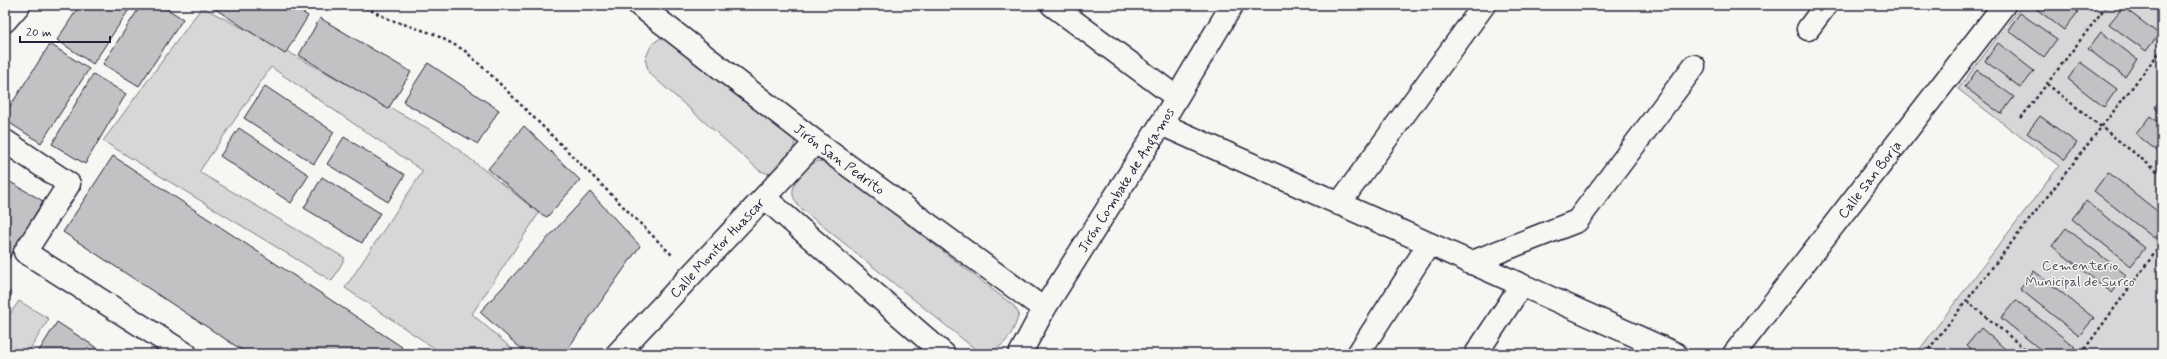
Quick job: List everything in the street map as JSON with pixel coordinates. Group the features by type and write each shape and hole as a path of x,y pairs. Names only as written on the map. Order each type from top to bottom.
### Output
{"street":[{"path":"5,21 19,5"},
{"name":"Jirón San Pedrito","path":"639,5 816,142 1044,309"},
{"path":"1052,5 1176,97"},
{"name":"Jirón Combate de Angamos","path":"1020,354 1044,309 1161,124 1232,5"},
{"path":"1339,204 1484,5"},
{"path":"1808,29 1826,5"},
{"name":"Calle San Borja","path":"1734,354 2004,5"},
{"path":"1470,263 1577,221 1694,66"},
{"path":"1161,124 1676,354"},
{"path":"5,141 69,184 25,252 186,354"},
{"name":"Calle Monitor Huascar","path":"617,354 816,142"},
{"path":"765,198 944,354"},
{"path":"1358,354 1429,244"},
{"path":"1476,354 1521,286"}],"path":[{"path":"360,5 391,20 434,34 464,50 692,275"},
{"path":"2022,118 2106,5"},
{"path":"1926,354 2100,127 2162,49"},
{"path":"2047,84 2162,176"},
{"path":"2081,354 2162,243"},
{"path":"1967,301 2031,354"}],"green space":[{"name":"Cementerio Municipal de Surco","path":"2022,5 2162,5 2162,354 1916,354 2059,166 1958,89"},
{"path":"202,7 281,48 440,135 539,213 472,314 518,354 443,354 345,288 423,171 271,67 199,172 345,258 332,281 103,141"},
{"path":"662,37 671,39 794,137 794,148 784,163 770,174 760,171 649,73 645,59 652,44"},
{"path":"818,161 826,162 836,169 1014,306 1019,314 1006,341 995,349 980,353 798,206 793,196 793,189 797,179 809,166"},
{"path":"19,301 49,319 27,354 5,354 5,321"}],"building":[{"path":"80,5 132,5 93,64 57,40"},
{"path":"141,5 161,5 183,19 139,86 103,64"},
{"path":"218,5 291,5 308,16 285,54 215,9"},
{"path":"2031,5 2068,5 2078,12 2064,30"},
{"path":"2123,7 2159,34 2146,51 2109,24"},
{"path":"2020,13 2057,39 2044,57 2008,30"},
{"path":"320,18 411,72 388,109 299,55"},
{"path":"2101,32 2137,59 2125,77 2088,49"},
{"path":"1998,43 2034,71 2021,88 1985,61"},
{"path":"50,44 89,69 41,143 5,120 5,114"},
{"path":"2080,62 2117,89 2104,107 2068,79"},
{"path":"428,63 499,110 478,144 403,102"},
{"path":"1977,70 2014,97 2001,114 1965,87"},
{"path":"93,74 126,94 85,164 52,144"},
{"path":"265,86 334,132 314,164 244,118"},
{"path":"2162,97 2162,112 2155,107"},
{"path":"2040,116 2077,143 2064,160 2027,133"},
{"path":"2150,116 2162,125 2162,155 2136,134"},
{"path":"524,126 580,180 547,217 539,213 488,169"},
{"path":"239,128 309,175 291,203 220,156"},
{"path":"344,137 405,175 388,202 327,164"},
{"path":"113,156 402,347 397,354 248,354 63,232"},
{"path":"2108,172 2162,215 2162,227 2154,238 2094,191"},
{"path":"322,177 380,213 362,243 304,208"},
{"path":"5,179 43,201 5,265"},
{"path":"590,192 640,246 564,354 527,354 480,312"},
{"path":"2086,201 2145,248 2131,266 2072,219"},
{"path":"2066,228 2126,275 2112,293 2052,246"},
{"path":"2034,271 2094,318 2079,336 2020,289"},
{"path":"5,288 12,294 5,304"},
{"path":"2016,300 2075,347 2070,354 2046,354 2001,318"},
{"path":"57,322 106,354 37,354"},
{"path":"1981,328 2011,354 1977,354 1967,345"}]}
